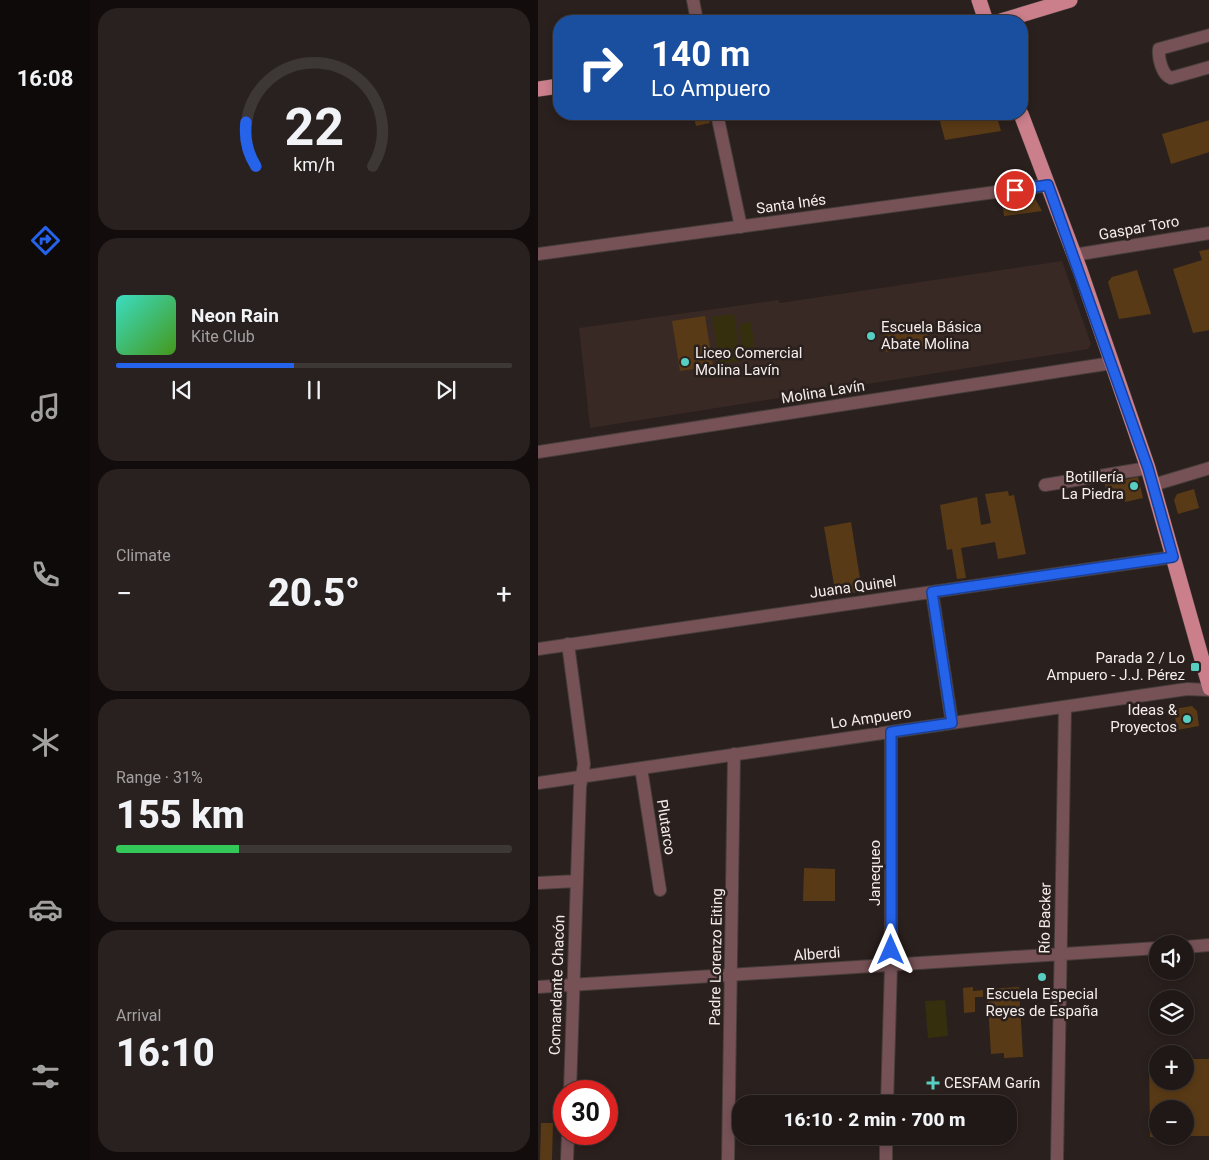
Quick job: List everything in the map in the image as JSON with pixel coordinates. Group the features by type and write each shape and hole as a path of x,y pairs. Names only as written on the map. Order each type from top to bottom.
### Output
{"main road":[{"path":"979,0 984,15"},
{"path":"1014,15 1035,5 1070,0"},
{"path":"538,89 553,87"},
{"path":"1023,120 1074,255 1148,468 1210,689"}],"street":[{"path":"693,0 696,15"},
{"path":"1210,35 1159,49 1158,53 1165,74 1170,78 1210,67"},
{"path":"718,120 741,226"},
{"name":"Santa Inés","path":"538,254 1048,185"},
{"name":"Gaspar Toro","path":"1074,255 1210,233"},
{"name":"Molina Lavín","path":"538,452 1112,363"},
{"path":"1045,485 1148,468"},
{"path":"1153,484 1210,468"},
{"name":"Juana Quinel","path":"538,649 1173,557"},
{"path":"932,592 952,723"},
{"name":"Comandante Chacón","path":"568,644 584,764 577,881 570,1080"},
{"name":"Lo Ampuero","path":"538,782 1194,688 1210,689"},
{"name":"Río Backer","path":"1057,1160 1065,707"},
{"name":"Janequeo","path":"887,1095 891,965 891,732"},
{"name":"Padre Lorenzo Eiting","path":"728,1160 734,754"},
{"name":"Plutarco","path":"641,768 660,890"},
{"path":"538,883 577,881"},
{"path":"1194,946 1210,945"},
{"name":"Alberdi","path":"538,987 1149,949"},
{"path":"568,1145 568,1160"},
{"path":"886,1145 886,1160"}],"shaded area":[{"path":"1062,261 1091,344 1088,349 590,428 579,328 778,300 780,303"},
{"path":"734,314 741,361 719,364 712,317"},
{"path":"751,322 755,351 743,353 739,324"},
{"path":"945,1000 948,1036 928,1038 925,1001"}],"building":[{"path":"694,120 709,120 710,123 696,126"},
{"path":"940,120 998,120 1001,131 945,140"},
{"path":"1210,120 1210,152 1171,164 1162,134"},
{"path":"1033,195 1042,211 1004,216 1002,199"},
{"path":"1210,249 1210,330 1193,333 1173,269 1202,260 1199,251"},
{"path":"1137,270 1151,314 1119,319 1108,282 1112,277"},
{"path":"705,316 713,366 680,371 672,321"},
{"path":"926,321 929,346 886,352 883,327"},
{"path":"1138,477 1143,498 1125,502 1123,492 1107,496 1105,484"},
{"path":"1194,489 1199,508 1178,514 1174,500 1177,494"},
{"path":"1008,491 1009,496 1014,495 1026,554 998,559 995,542 961,548 966,578 957,579 952,549 947,550 940,505 977,497 981,525 991,523 985,494"},
{"path":"851,522 862,591 836,596 824,527"},
{"name":"Ideas & Proyectos","path":"1192,706 1197,711 1199,726 1177,730 1174,709"},
{"path":"804,868 835,869 835,901 803,901"},
{"path":"973,987 973,991 983,990 983,997 975,997 975,1012 964,1013 963,988"},
{"path":"1019,987 1023,1057 1004,1058 1004,1053 991,1054 987,989"},
{"path":"1194,1059 1210,1059 1210,1136 1194,1136 1194,1100 1150,1100 1149,1090 1194,1090"},
{"path":"541,1123 553,1123 552,1160 540,1160"}],"place":[{"name":"Escuela Básica Abate Molina","path":"871,336"},
{"name":"Liceo Comercial Molina Lavín","path":"685,362"},
{"name":"Botillería La Piedra","path":"1134,486"},
{"name":"Parada 2 / Lo Ampuero - J.J. Pérez","path":"1195,667"},
{"name":"Ideas & Proyectos","path":"1187,719"},
{"name":"Escuela Especial Reyes de España","path":"1042,977"},
{"name":"CESFAM Garín","path":"933,1083"}],"route":[{"path":"891,950 891,732 952,723 932,592 1173,557 1148,468 1080,270 1048,185 1015,190"}]}
